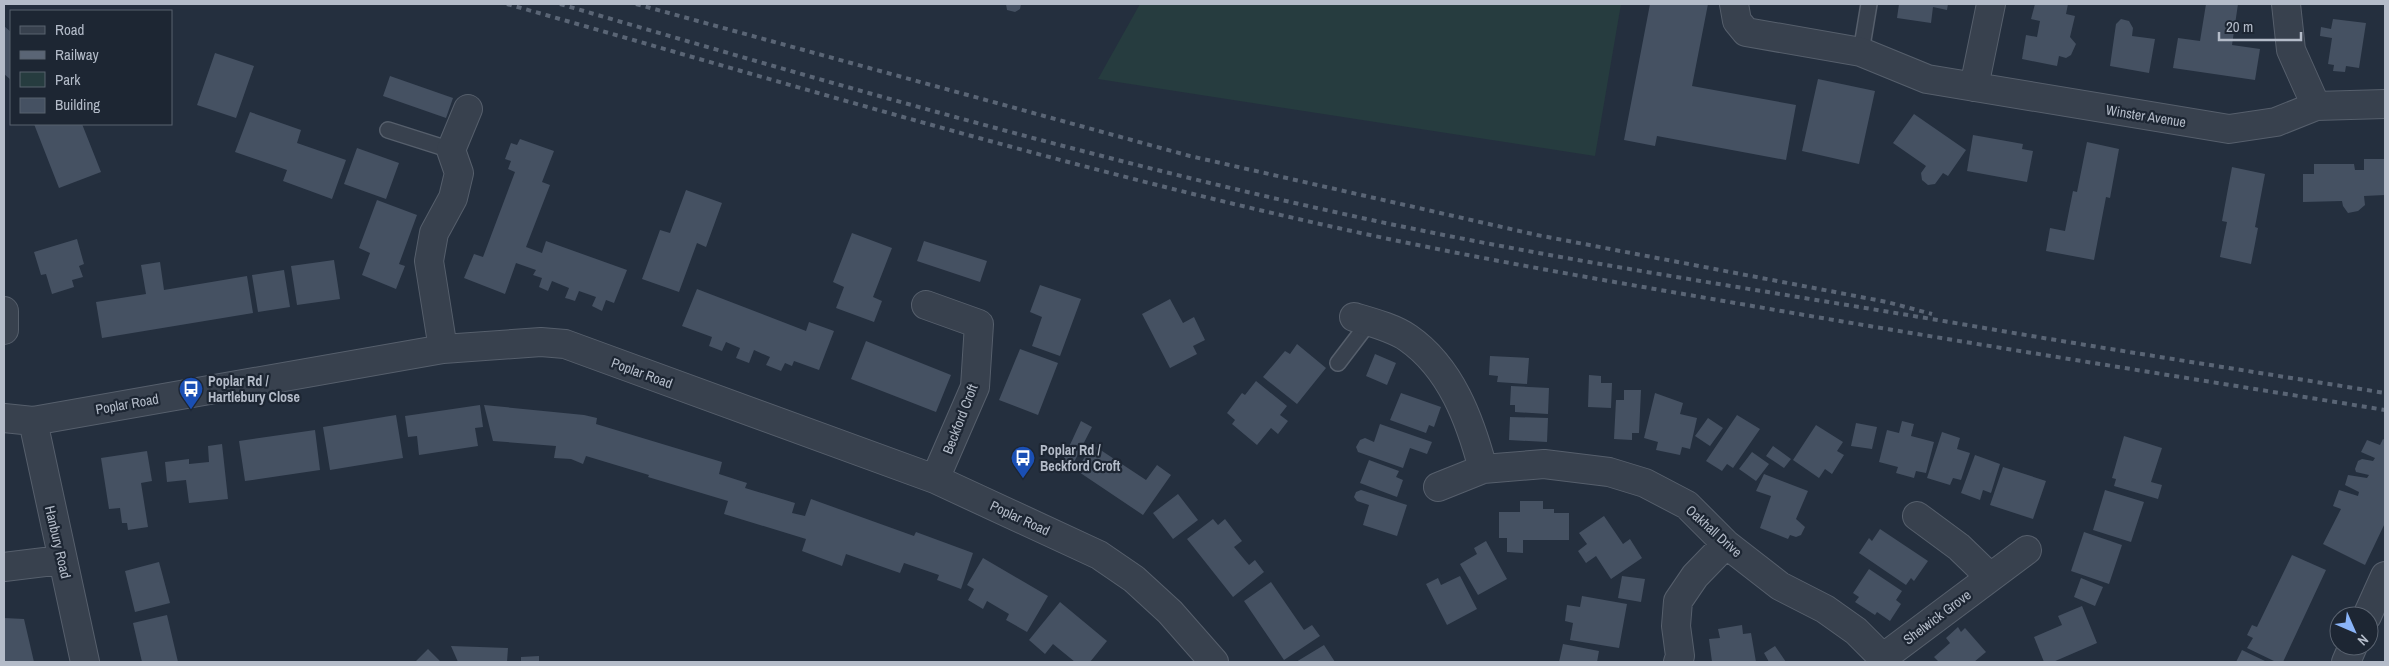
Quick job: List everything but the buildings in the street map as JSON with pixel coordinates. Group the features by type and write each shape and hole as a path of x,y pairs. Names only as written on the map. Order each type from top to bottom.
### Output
{"street":[{"name":"Winster Avenue","path":"1734,4 1737,21 1746,32 1861,52 1927,79 2229,129 2276,122 2316,106 2385,104"},
{"path":"1974,87 1991,4"},
{"path":"2286,4 2291,50 2316,106"},
{"path":"443,349 429,261 434,233 453,198 459,173 451,150 468,109"},
{"name":"Beckford Croft","path":"926,305 979,324 975,387 935,479"},
{"path":"4,312 4,330"},
{"path":"1362,319 1407,337 1429,356 1459,399 1472,428 1483,469"},
{"name":"Poplar Road","path":"4,418 32,421 443,349 541,342 565,344 935,479 1099,555 1134,579 1170,612 1214,662"},
{"name":"Hanbury Road","path":"32,421 62,560 78,623 85,662"},
{"name":"Oakhall Drive","path":"1438,487 1483,469 1544,464 1618,475 1645,483 1687,505 1726,544 1780,586 1825,609 1856,631 1886,660"},
{"path":"1917,516 1959,547 1990,578"},
{"path":"1678,662 1680,656 1676,626 1678,602 1696,576 1726,544"},
{"name":"Shelwick Grove","path":"1886,660 2027,550"},
{"path":"4,567 62,560"},
{"path":"2372,606 2385,576"}],"lane":[{"path":"1861,52 1869,4"},
{"path":"388,130 451,150"},
{"path":"1338,363 1362,319"}],"green space":[{"path":"1140,4 1621,4 1595,156 1098,79"}],"railway":[{"path":"507,4 921,122 1129,178 1338,228 1527,266 1801,314 2385,410"},
{"path":"560,4 966,120 1170,173 1376,221 1531,252 2385,393"},
{"path":"636,4 1190,156 1537,235 1887,302 1932,314"}],"place":[{"name":"Poplar Rd / Hartlebury Close","path":"191,410"},
{"name":"Poplar Rd / Beckford Croft","path":"1023,479"}]}
